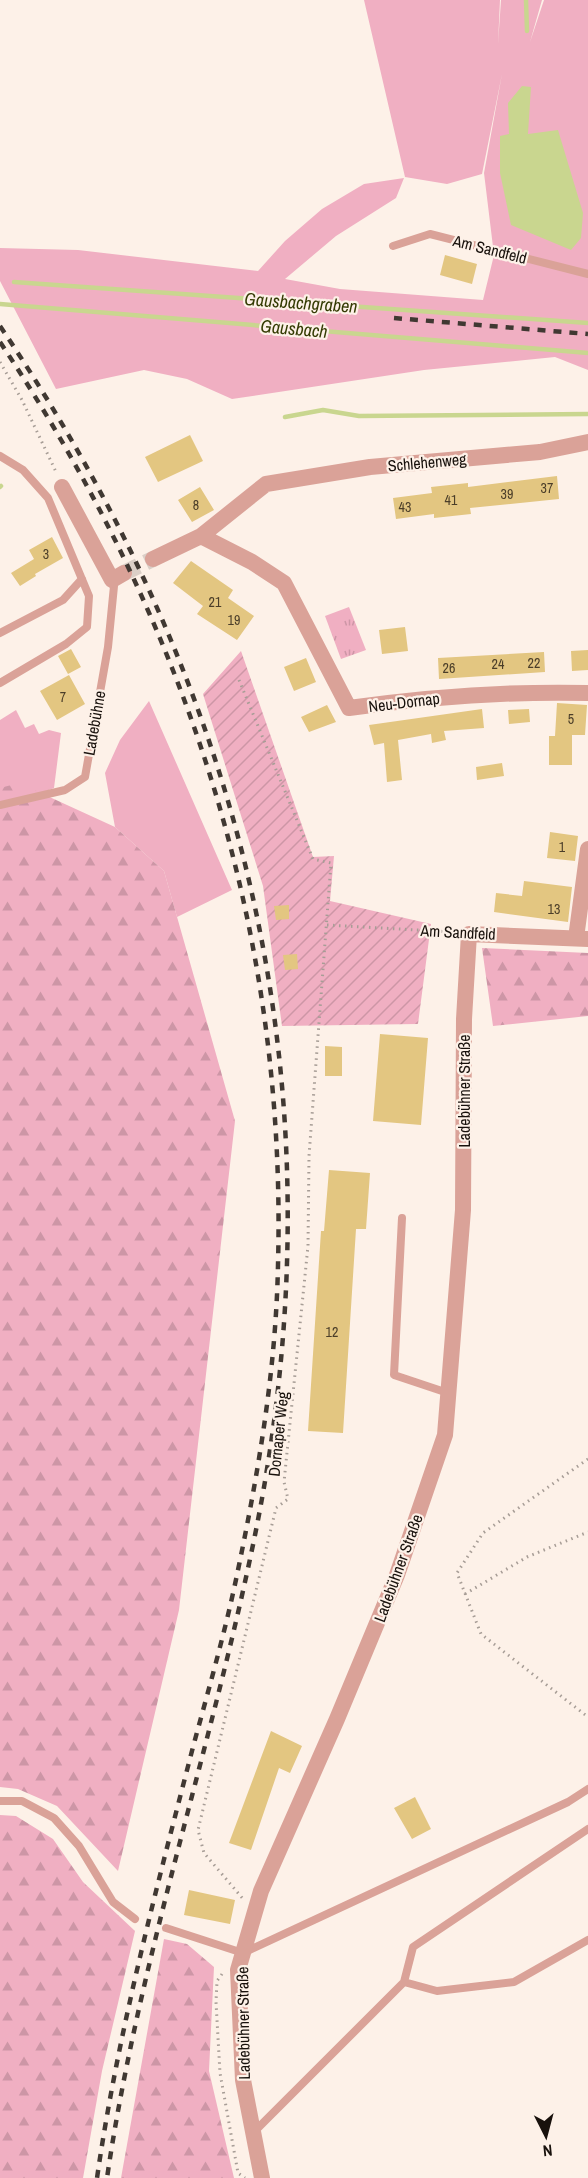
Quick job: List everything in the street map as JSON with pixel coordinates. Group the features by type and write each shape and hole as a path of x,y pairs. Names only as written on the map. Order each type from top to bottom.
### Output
{"street":[{"name":"Schlehenweg","path":"201,536 266,484 370,467 540,452 588,442"},
{"name":"Ladebühne","path":"62,487 118,577"},
{"path":"153,559 201,536"},
{"name":"Neu-Dornap","path":"201,536 252,562 284,583 349,708 417,699 518,691 588,693"},
{"path":"582,938 588,849"},
{"name":"Am Sandfeld","path":"469,934 582,938"},
{"name":"Ladebühner Straße","path":"262,2178 243,2080 238,1970 261,1891 333,1730 397,1575 445,1435 463,1210 464,1019 469,934"}],"lane":[{"name":"Am Sandfeld","path":"393,246 430,234 588,274"},
{"path":"0,456 23,470 48,498 89,596 87,627 66,644 0,683"},
{"path":"48,498 62,487"},
{"name":"Ladebühne","path":"0,805 65,790 85,777 108,647 114,586 118,577"},
{"path":"0,633 63,600 82,579"},
{"path":"402,1218 394,1375 448,1393"},
{"path":"166,1928 243,1953 568,1802 588,1789"},
{"path":"0,1801 22,1801 54,1818 79,1846 113,1902 135,1919"},
{"path":"254,2132 404,1982 413,1947 588,1828"},
{"path":"404,1982 437,1991 514,1982 588,1940"}],"path":[{"path":"0,362 51,457 62,487"},
{"path":"239,680 313,859 331,863 327,925"},
{"name":"Am Sandfeld","path":"327,925 469,934"},
{"name":"Dornaper Weg","path":"255,1911 204,1853 198,1830 276,1508 288,1499 284,1482 307,1258 309,1156 327,925"},
{"path":"588,1459 483,1533 457,1574 482,1634 588,1717"},
{"path":"465,1594 527,1557 588,1532"},
{"path":"238,1970 223,1974 216,1981 216,2002 220,2073 238,2173 245,2178"}],"green space":[{"path":"364,0 500,0 498,44 501,0 542,0 530,42 544,0 588,0 588,370 555,357 424,370 232,399 187,379 144,370 56,389 0,281 0,248 78,250 258,271 285,241 322,209 364,184 404,178 396,198 336,236 285,279 340,289 483,300 494,255 484,173 502,74 482,174 447,184 405,177"},
{"path":"349,607 366,650 341,659 325,616"},
{"path":"241,651 313,857 334,856 330,901 431,924 418,1024 282,1026 263,886 203,694"},
{"path":"149,701 232,890 177,917 164,871 115,827 105,773 120,740"},
{"path":"16,710 25,728 34,724 39,734 49,730 61,733 54,788 41,793 0,788 0,720"},
{"path":"19,783 115,827 164,871 235,1121 179,1610 118,1871 57,1806 18,1789 0,1787 0,788"},
{"path":"482,948 588,953 588,1016 493,1026"},
{"path":"0,1815 16,1816 53,1839 83,1882 135,1931 102,2071 83,2178 0,2178"},
{"path":"164,1939 187,1944 214,1967 209,2071 234,2178 121,2178"}],"shaded area":[{"path":"522,86 531,87 528,134 558,130 583,213 581,238 571,250 511,225 500,173 500,136 509,134 508,103"}],"building":[{"path":"445,255 477,264 472,284 440,275"},
{"path":"190,435 203,461 158,482 145,457"},
{"path":"557,476 559,499 470,508 471,514 434,518 434,514 396,519 393,498 432,493 431,487 468,483 468,487"},
{"path":"200,487 214,510 192,522 178,500"},
{"path":"52,537 63,558 35,574 36,576 20,586 11,573 34,559 29,550"},
{"path":"191,561 233,590 228,598 254,616 237,640 197,614 203,606 173,583"},
{"path":"405,627 408,651 382,654 379,630"},
{"path":"71,649 81,667 68,674 58,656"},
{"path":"588,650 588,670 572,671 571,651"},
{"path":"544,652 545,672 439,679 438,658"},
{"path":"306,658 316,682 294,691 284,667"},
{"path":"69,675 85,704 57,720 40,691"},
{"path":"557,703 587,705 585,735 572,735 572,765 549,765 549,736 555,736"},
{"path":"327,705 336,722 309,732 301,717"},
{"path":"482,709 484,728 444,731 446,740 432,743 431,734 398,740 402,780 387,782 384,743 374,745 369,725"},
{"path":"529,709 530,722 509,724 508,710"},
{"path":"502,763 504,776 477,780 476,767"},
{"path":"550,832 578,836 575,861 547,858"},
{"path":"524,881 572,887 568,922 494,912 496,893 522,896"},
{"path":"289,905 289,919 276,920 274,906"},
{"path":"297,954 298,969 285,970 283,955"},
{"path":"380,1034 428,1038 421,1125 373,1121"},
{"path":"325,1046 342,1047 342,1076 325,1076"},
{"path":"329,1170 370,1173 366,1229 356,1229 343,1433 308,1431 321,1231 324,1231"},
{"path":"271,1731 302,1746 290,1773 279,1768 251,1850 229,1843"},
{"path":"415,1797 431,1829 412,1839 394,1808"},
{"path":"189,1890 235,1900 230,1924 184,1915"}],"waterway":[{"path":"526,0 527,31"},
{"name":"Gausbachgraben","path":"14,282 588,323"},
{"name":"Gausbach","path":"0,304 588,353"},
{"path":"285,417 323,410 359,416 588,414"}],"tunnel":[{"path":"124,573 153,559"}],"railway":[{"path":"394,318 588,334"},
{"path":"0,326 86,466 157,609 214,755 254,904 279,1056 288,1212 280,1372 255,1535 218,1696 137,2016 107,2178"},
{"path":"0,342 66,448 123,557 172,668 212,782 243,899 265,1018 276,1140 277,1304 270,1380 253,1494 228,1614 139,1961 116,2069 97,2178"}]}
